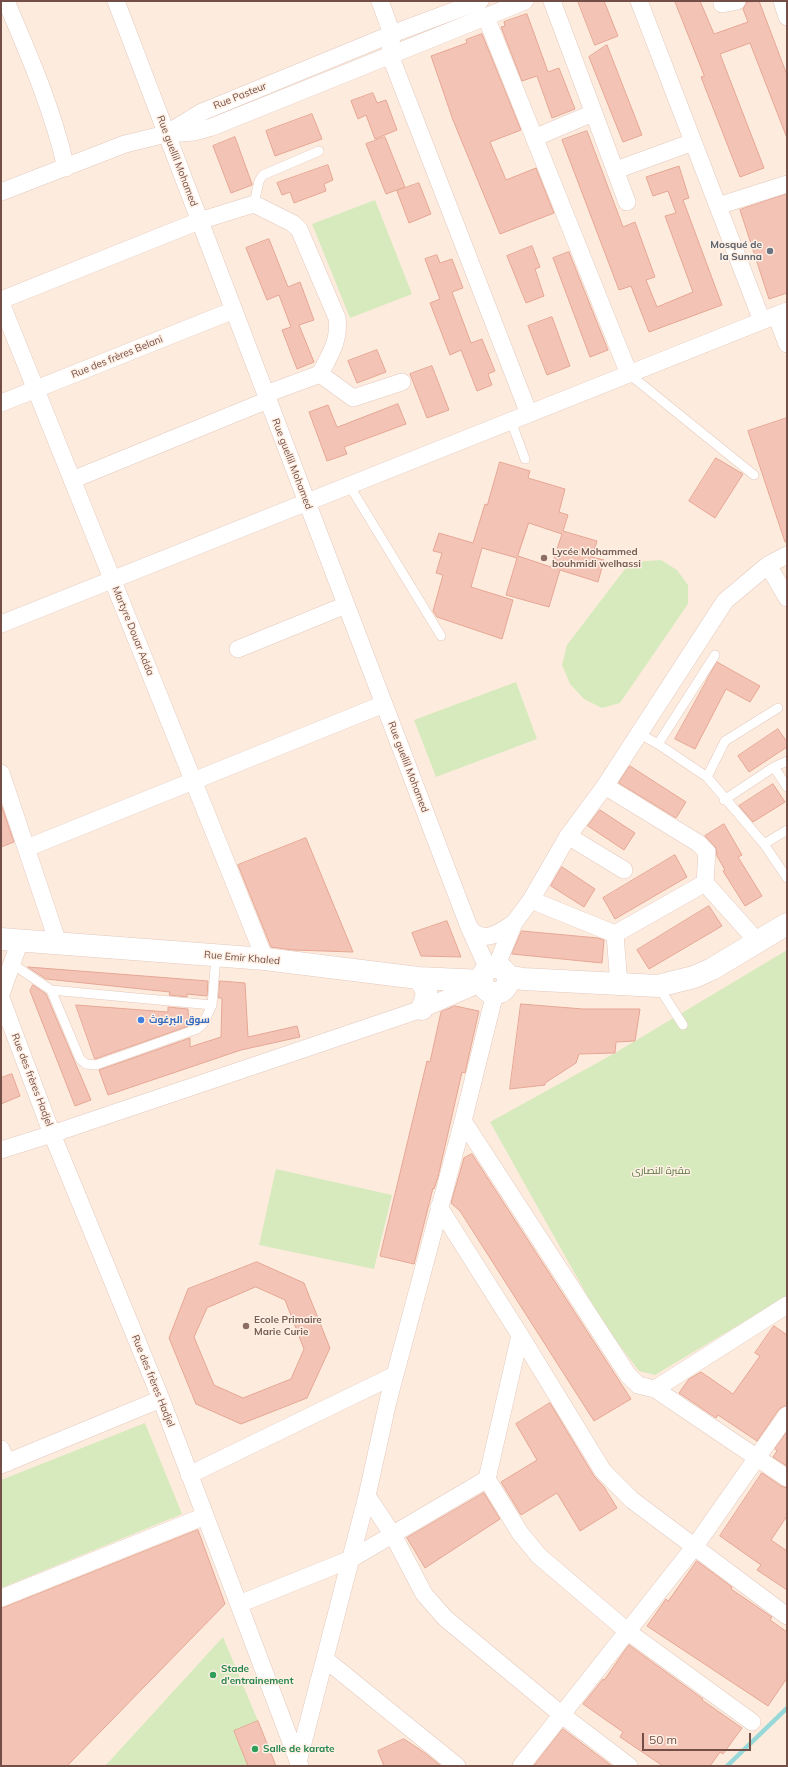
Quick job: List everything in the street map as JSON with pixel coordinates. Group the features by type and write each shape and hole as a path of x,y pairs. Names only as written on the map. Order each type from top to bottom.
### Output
{"street":[{"path":"6,1 32,61 60,142 66,168"},
{"name":"Rue guellil Mohamed","path":"116,1 469,927 492,978"},
{"path":"380,1 392,34 390,55 529,414"},
{"path":"166,134 194,132 212,127 390,55 483,9 525,1"},
{"path":"552,1 627,202"},
{"path":"640,1 718,206 775,316 787,344"},
{"path":"782,1 787,17"},
{"path":"483,9 630,374"},
{"name":"Rue Pasteur","path":"1,192 125,144 166,134 202,112 392,34 483,9"},
{"path":"534,138 593,114"},
{"path":"616,170 693,142"},
{"path":"718,206 787,184"},
{"path":"1,302 199,221 254,204 292,223 299,229 338,318 339,330 336,343 320,374 72,480"},
{"name":"Martyre Douar Adda","path":"1,302 265,959"},
{"name":"Rue des frères Belani","path":"1,403 234,310"},
{"path":"1,624 775,316"},
{"path":"320,374 353,398 402,382"},
{"path":"299,1764 367,1496 388,1401 463,1121 492,978 514,923 531,900 568,836 605,786 725,601 768,565 787,555"},
{"path":"768,565 787,598"},
{"path":"238,649 346,605"},
{"path":"27,848 384,704"},
{"path":"1,773 58,943"},
{"path":"605,786 698,843 706,852 705,883 757,941"},
{"path":"568,836 624,870"},
{"path":"615,934 705,883"},
{"path":"531,900 615,934"},
{"path":"469,927 472,931 487,937 495,936 514,923"},
{"name":"Rue Emir Khaled","path":"10,940 265,959 418,978 523,979 658,986 694,977 787,924"},
{"path":"615,934 619,985"},
{"path":"1,994 11,963 10,940"},
{"path":"418,978 426,987 427,997 422,1009"},
{"path":"1,1150 422,1009 492,978"},
{"name":"Rue des frères Hadjel","path":"1,998 52,1134 161,1399 299,1764"},
{"path":"463,1121 628,1375 638,1385 655,1389 787,1478"},
{"path":"439,1207 520,1335 603,1471 632,1500 696,1546 787,1616"},
{"path":"655,1389 787,1305"},
{"path":"238,1604 351,1559 486,1479 520,1335"},
{"path":"189,1475 396,1375"},
{"path":"3,1459 161,1399"},
{"path":"521,1766 696,1546 787,1415"},
{"path":"486,1479 520,1532 539,1556 627,1631 752,1722"},
{"path":"367,1496 393,1535 424,1594 445,1618 562,1715 629,1766"},
{"path":"1,1598 205,1516"},
{"path":"325,1659 457,1766"}],"lane":[{"path":"254,204 259,181 263,175 319,151"},
{"path":"630,374 754,475"},
{"path":"511,421 525,459"},
{"path":"349,485 441,636"},
{"path":"658,744 715,654"},
{"path":"707,777 725,741 778,708"},
{"path":"638,733 658,744 707,777 724,800 764,844 787,878"},
{"path":"724,800 787,761"},
{"path":"774,768 787,787"},
{"path":"764,844 787,830"},
{"path":"51,990 80,1059 86,1064 96,1065 197,1029 203,1024 212,1005 216,956"},
{"path":"11,963 51,990 212,1005"},
{"path":"658,986 683,1025"}],"green space":[{"path":"375,200 412,294 350,318 312,224"},
{"path":"661,560 677,570 688,585 688,604 620,703 602,708 584,699 570,684 562,665 567,645 628,565 633,562"},
{"path":"516,682 537,739 436,777 414,720"},
{"name":"مقبرة النصارى","path":"787,950 787,1296 655,1375 639,1371 602,1322 490,1122 615,1053"},
{"path":"276,1169 392,1195 374,1269 259,1245"},
{"path":"145,1423 182,1514 1,1588 1,1480"},
{"name":"Stade d'entrainement","path":"223,1637 258,1721 234,1731 248,1766 105,1766"}],"building":[{"path":"578,1 604,1 618,36 595,45"},
{"path":"675,1 700,1 714,34 748,22 743,9 747,2 759,1 787,75 787,138 750,43 720,54 764,168 740,177 701,77 704,76"},
{"path":"527,14 548,72 559,68 575,109 552,118 537,76 522,81 501,27 505,26 504,22"},
{"path":"482,34 521,130 490,142 506,180 536,168 554,213 500,234 453,120 431,56 467,43 466,40"},
{"path":"607,45 642,135 623,142 589,57"},
{"path":"373,93 377,103 386,100 397,130 375,139 366,115 358,119 351,101"},
{"path":"312,114 322,139 275,156 266,131"},
{"path":"587,131 623,227 635,222 655,277 646,280 657,307 693,292 665,216 676,213 668,191 653,196 646,177 679,166 689,198 683,200 722,305 649,332 631,286 619,290 562,140"},
{"path":"235,137 252,185 231,193 213,146"},
{"path":"385,137 405,187 386,194 366,144"},
{"path":"328,165 333,180 324,184 326,191 294,203 290,192 282,195 277,183"},
{"path":"419,183 431,214 409,223 397,191"},
{"name":"Mosqué de la Sunna","path":"787,194 787,293 769,299 740,210"},
{"path":"269,239 288,287 300,282 314,320 299,325 314,362 297,369 282,330 291,327 279,295 267,300 246,248"},
{"path":"532,246 540,267 535,269 544,296 526,303 507,256"},
{"path":"569,252 608,350 590,357 553,258"},
{"path":"437,255 440,263 452,259 463,288 452,292 471,343 482,339 495,371 488,374 492,385 477,391 461,350 450,355 430,303 440,299 425,259"},
{"path":"552,317 570,366 547,375 528,326"},
{"path":"377,350 386,372 357,383 348,361"},
{"path":"432,366 449,410 427,418 410,374"},
{"path":"398,404 406,424 344,447 347,454 327,461 309,412 328,405 337,427"},
{"path":"787,418 787,542 785,542 748,431"},
{"path":"716,458 743,474 715,518 689,501"},
{"path":"500,462 530,471 528,478 565,489 559,512 568,515 563,531 597,541 592,557 604,560 598,582 560,570 549,607 506,595 517,558 482,548 471,587 513,600 502,639 437,617 433,611 443,575 436,573 442,553 433,551 439,533 473,543 485,504 487,505","holes":["529,523 562,534 551,567 518,556"]},
{"path":"717,662 760,686 750,702 726,689 695,749 675,739"},
{"path":"778,729 787,742 787,747 749,772 738,756"},
{"path":"630,766 686,802 676,818 619,783"},
{"path":"773,784 785,802 753,822 739,806"},
{"path":"1,804 14,842 1,847"},
{"path":"600,810 635,833 624,850 588,826"},
{"path":"724,824 742,855 738,857 762,896 745,906 723,871 725,870 717,856 716,848 705,836"},
{"path":"306,838 353,952 293,950 271,947 238,865"},
{"path":"675,855 687,877 615,919 603,898"},
{"path":"562,867 595,889 584,907 551,886"},
{"path":"709,906 722,926 649,969 637,950"},
{"path":"447,921 461,957 421,956 412,933"},
{"path":"522,931 598,938 604,940 602,963 512,954"},
{"path":"28,967 208,981 207,996 187,994 187,997 169,995 170,992 46,979"},
{"path":"220,981 245,983 248,1037 297,1026 300,1037 241,1050 108,1095 99,1070 190,1038 190,1047 221,1037 222,998 219,998"},
{"path":"33,985 46,994 91,1100 75,1106 30,991"},
{"path":"521,1004 583,1009 640,1009 635,1041 616,1042 615,1053 579,1054 576,1063 545,1083 545,1085 510,1089"},
{"path":"76,1005 168,1012 168,1007 188,1009 189,1026 95,1059"},
{"path":"455,1006 479,1011 465,1073 462,1072 438,1177 434,1189 433,1188 414,1264 380,1256 427,1061 430,1062 441,1012"},
{"path":"12,1074 20,1096 1,1104 1,1078"},
{"path":"472,1154 631,1399 594,1421 460,1211 451,1203 464,1158"},
{"path":"257,1262 304,1283 330,1348 307,1398 241,1424 196,1404 169,1338 188,1289","holes":["256,1287 285,1300 304,1349 291,1379 243,1398 214,1385 194,1337 207,1308"]},
{"path":"774,1326 787,1335 787,1405 779,1409 757,1441 718,1415 716,1418 679,1393 689,1379 701,1372 733,1394 760,1356 755,1353"},
{"path":"550,1403 594,1476 604,1487 617,1508 580,1531 557,1493 521,1515 501,1482 537,1460 516,1424"},
{"path":"787,1432 787,1466 773,1457 777,1451 775,1449"},
{"path":"762,1473 781,1486 787,1488 787,1516 771,1540 787,1551 787,1590 757,1570 761,1565 720,1536"},
{"path":"484,1493 500,1519 425,1568 407,1538"},
{"path":"198,1530 225,1604 67,1766 1,1766 1,1609"},
{"path":"697,1561 732,1587 731,1589 772,1617 770,1620 787,1632 787,1678 768,1706 647,1626 666,1599 668,1601"},
{"path":"629,1645 742,1728 723,1754 720,1752 710,1766 663,1766 620,1737 623,1732 583,1704 603,1679 604,1680"},
{"name":"Salle de karate","path":"258,1721 276,1766 248,1766 234,1731"},
{"path":"563,1729 612,1766 534,1766"},
{"path":"404,1739 441,1766 384,1766 378,1751"}],"waterway":[{"path":"727,1766 787,1708"}],"place":[{"name":"Mosqué de la Sunna","path":"770,251"},
{"name":"Lycée Mohammed bouhmidi welhassi","path":"544,558"},
{"name":"سوق البرغوث","path":"141,1020"},
{"name":"Ecole Primaire Marie Curie","path":"246,1326"},
{"name":"Stade d'entrainement","path":"213,1675"},
{"name":"Salle de karate","path":"255,1749"}]}
